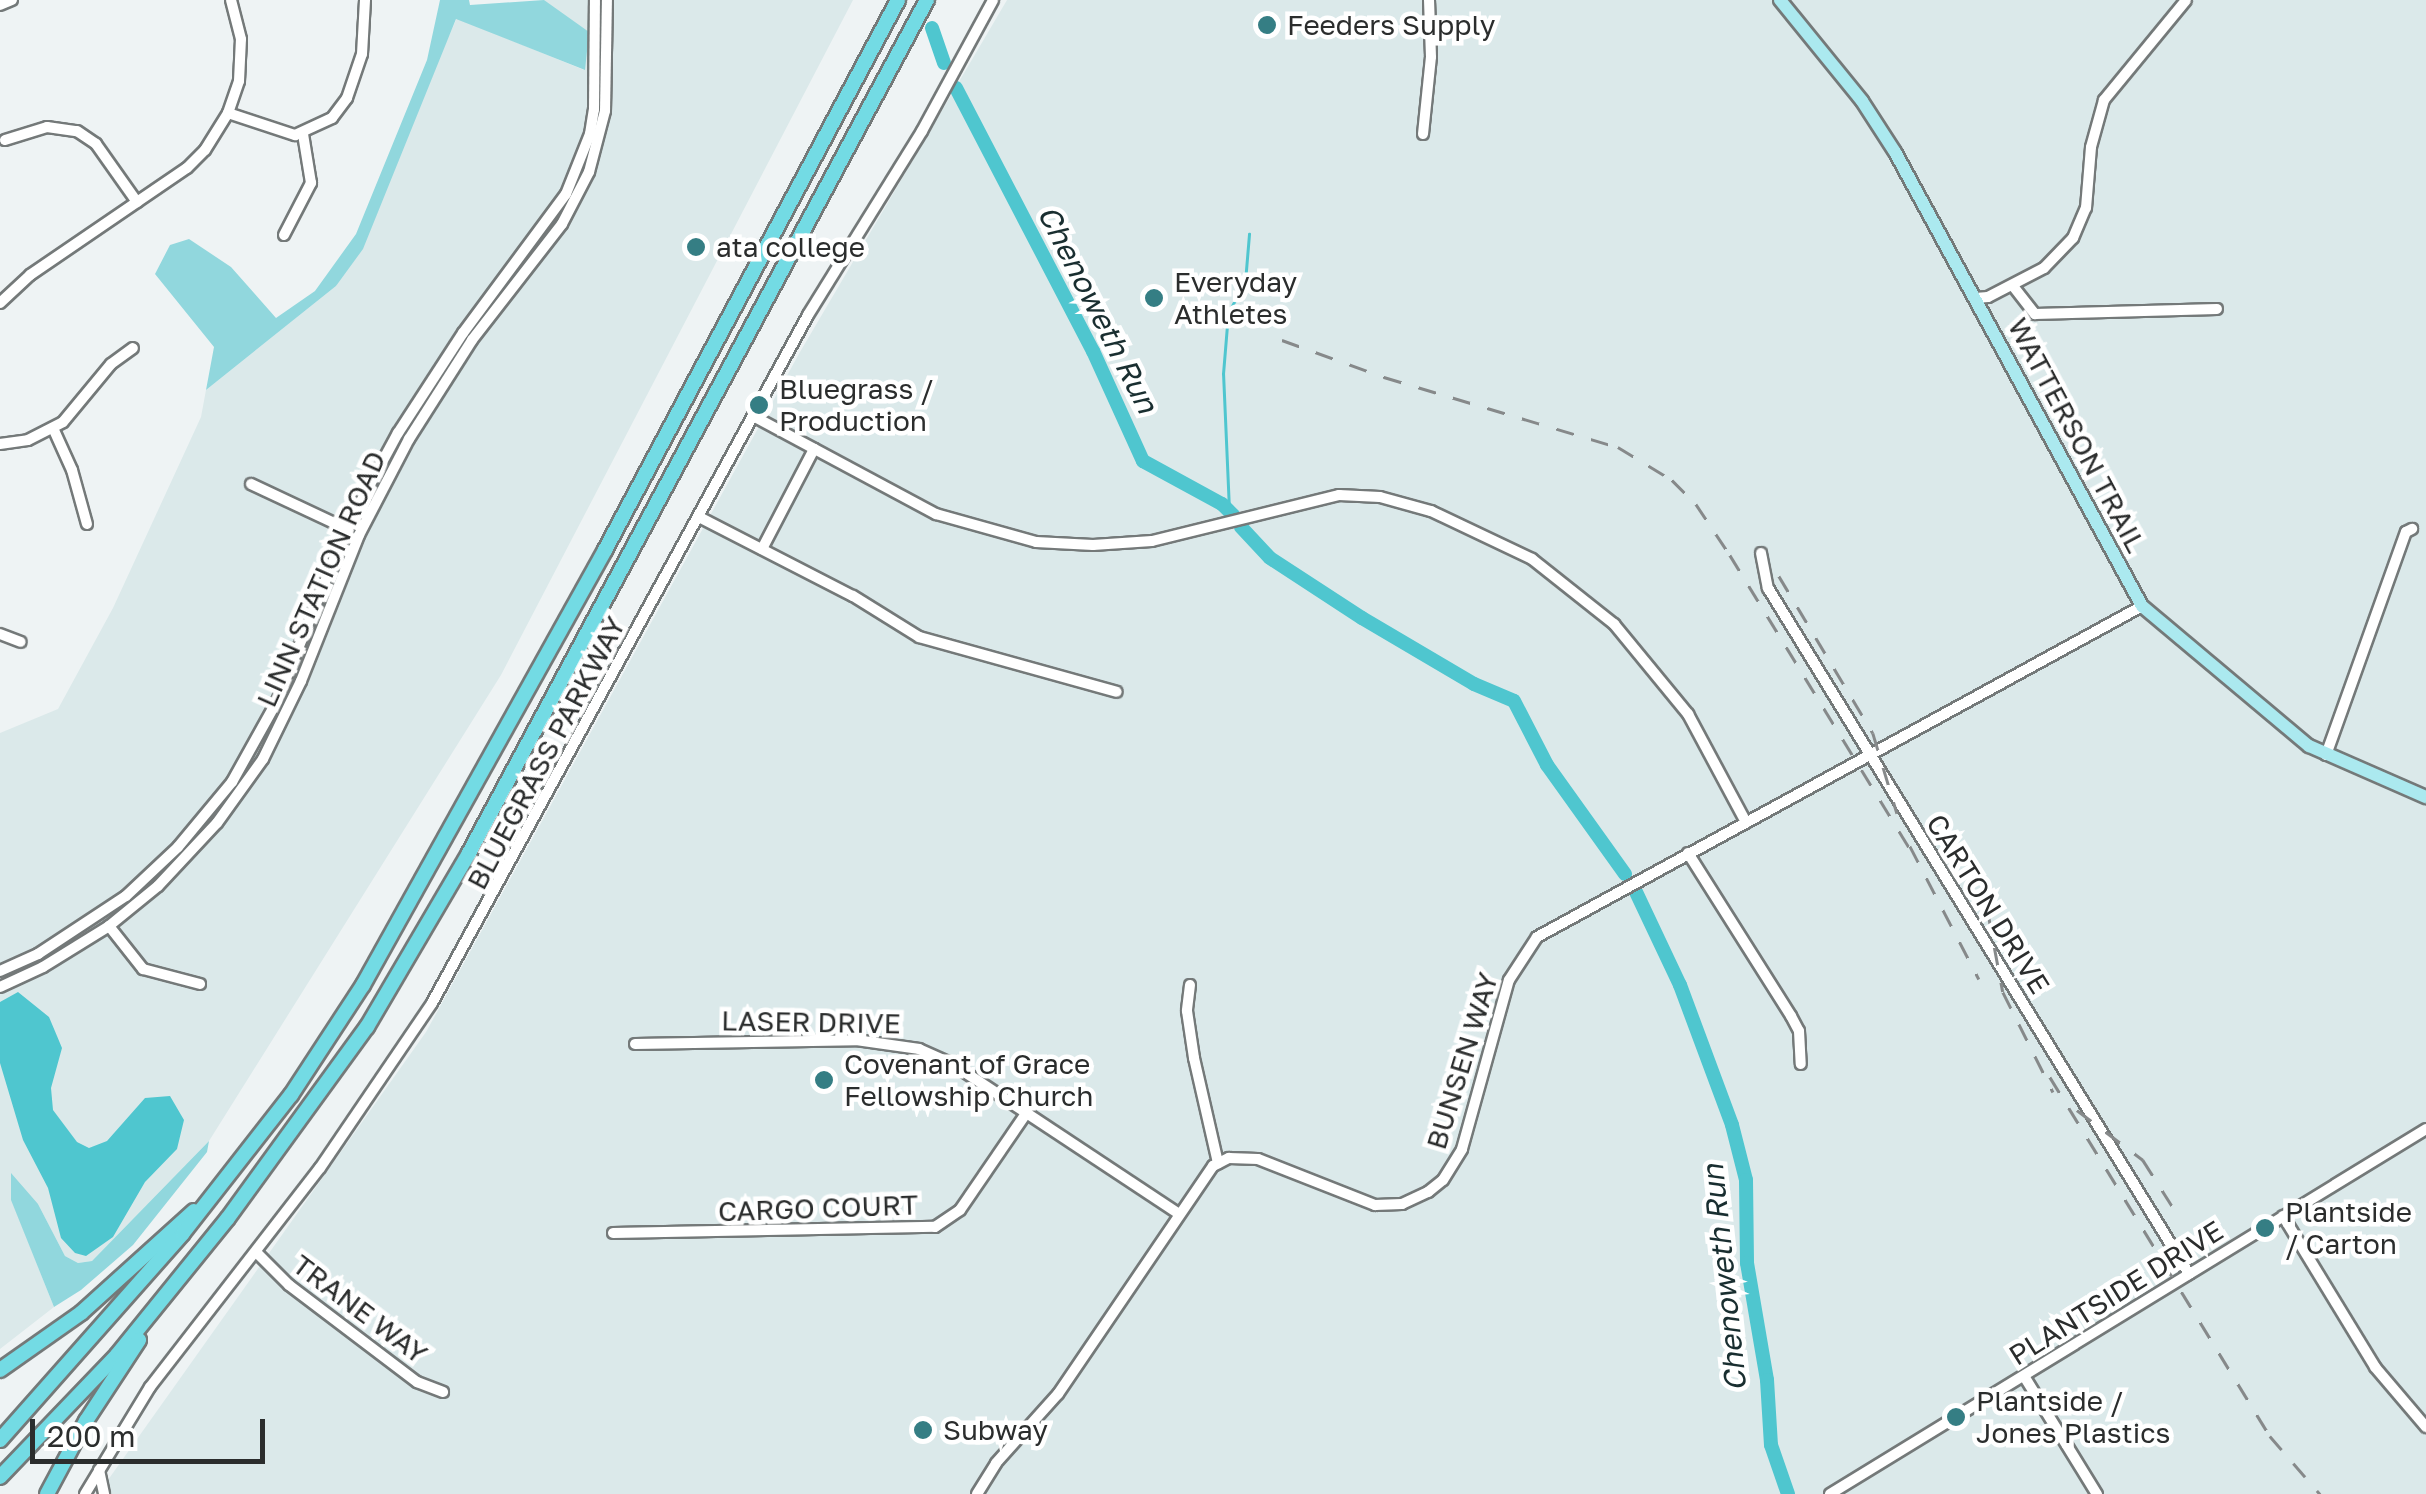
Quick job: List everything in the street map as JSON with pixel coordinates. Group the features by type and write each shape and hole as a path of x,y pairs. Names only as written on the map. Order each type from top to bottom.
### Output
{"highway":[{"path":"0,1440 134,1294 292,1094 363,986 614,534 898,0"},
{"path":"0,1478 106,1368 173,1286 367,1027 438,909 928,0"},
{"path":"0,1370 81,1313 184,1218 207,1202"},
{"path":"47,1494 86,1421 173,1286"}],"main road":[{"name":"WATTERSON TRAIL","path":"1780,0 1878,124 2142,606 2291,733 2326,755 2426,797"}],"street":[{"path":"0,5 12,0"},
{"path":"0,303 30,275 196,158 228,113 242,55 231,0"},
{"path":"228,113 279,133 304,134 332,118 347,98 362,54 364,0"},
{"name":"LINN STATION ROAD","path":"0,971 38,954 126,896 178,847 222,795 289,675 346,529 438,368 566,194 592,122 597,63 595,0"},
{"name":"LINN STATION ROAD","path":"0,987 43,967 109,926 187,857 263,759 301,682 359,534 448,375 576,199 601,137 605,112 606,0"},
{"name":"BLUEGRASS PARKWAY","path":"86,1494 150,1387 373,1095 432,1003 808,315 922,132 993,0"},
{"path":"1423,134 1431,57 1429,0"},
{"path":"1975,298 2013,286 2044,268 2073,238 2086,208 2091,148 2104,100 2186,0"},
{"path":"6,140 47,127 84,134 96,144 137,202"},
{"path":"284,235 309,192 310,163 304,134"},
{"path":"2013,286 2035,314 2217,308"},
{"path":"0,444 28,440 70,416 117,358 133,348"},
{"path":"754,416 936,514 1036,542 1093,546 1152,541 1339,495 1380,497 1432,511 1532,559 1614,624 1688,714 1746,822"},
{"path":"53,428 72,470 87,524"},
{"path":"762,549 814,449"},
{"path":"251,484 359,534"},
{"path":"699,516 853,596 919,637 1117,692"},
{"path":"2326,755 2406,532 2412,529"},
{"name":"CARTON DRIVE","path":"1760,552 1768,588 2189,1274"},
{"name":"BUNSEN WAY","path":"1218,1163 1244,1156 1258,1159 1375,1205 1402,1204 1430,1191 1454,1166 1462,1149 1509,980 1522,955 1546,930 2142,606"},
{"path":"0,634 22,642"},
{"path":"1688,852 1799,1031 1801,1064"},
{"path":"109,926 143,969 200,984"},
{"path":"977,1494 996,1463 1058,1394 1178,1212 1218,1163 1189,1026 1190,985"},
{"name":"LASER DRIVE","path":"635,1044 894,1042 952,1063 1178,1212"},
{"name":"CARGO COURT","path":"614,1234 935,1227 960,1210 1026,1112"},
{"name":"PLANTSIDE DRIVE","path":"1830,1494 2426,1129"},
{"path":"2284,1216 2374,1367 2426,1427"},
{"name":"TRANE WAY","path":"256,1252 289,1285 417,1382 443,1392"},
{"path":"2024,1376 2097,1494"},
{"path":"99,1469 104,1494"}],"shaded area":[{"path":"440,0 469,0 470,5 544,0 589,32 585,70 456,19 363,249 336,286 206,390 214,347 155,274 170,245 189,239 231,267 276,318 315,291 356,234 427,60"},
{"path":"544,0 853,0 501,675 209,1141 92,1261 78,1263 65,1256 38,1204 12,1201 54,1307 0,1349 0,733 58,709 113,608 201,417 206,390 336,286 457,18 584,70"},
{"path":"1007,0 2426,0 2426,1494 98,1494 426,1032 800,352"},
{"path":"18,992 49,1017 62,1048 51,1088 53,1110 77,1142 89,1148 107,1141 145,1098 170,1096 184,1120 177,1149 145,1182 113,1237 86,1256 75,1253 61,1238 48,1188 23,1140 0,1063 0,1002"},
{"path":"209,1141 207,1152 133,1245 81,1290 54,1307 11,1200 11,1173 38,1204 65,1256 78,1263 92,1261"}],"waterway":[{"name":"Chenoweth Run","path":"932,28 944,63"},
{"name":"Chenoweth Run","path":"956,88 1093,351 1143,461 1222,504 1233,515"},
{"path":"1229,510 1223,374 1228,313 1245,282 1249,234"},
{"name":"Chenoweth Run","path":"1241,527 1270,558 1362,618 1474,684 1514,701 1547,765 1625,874"},
{"name":"Chenoweth Run","path":"1636,892 1680,985 1732,1125 1746,1180 1747,1263 1767,1380 1771,1445 1788,1494"}],"railway":[{"path":"1282,340 1384,377 1618,447 1672,480 1696,504 1730,555 1915,857"},
{"path":"1779,576 1873,733 1897,813"},
{"path":"1910,846 1979,979"},
{"path":"1969,864 1988,912 2003,992 2053,1092"},
{"path":"2050,1077 2270,1436 2320,1494"},
{"path":"2077,1110 2143,1160 2176,1212"}],"place":[{"name":"Feeders Supply","path":"1267,25"},
{"name":"ata college","path":"696,247"},
{"name":"Everyday Athletes","path":"1154,298"},
{"name":"Bluegrass / Production","path":"759,405"},
{"name":"Covenant of Grace Fellowship Church","path":"824,1080"},
{"name":"Plantside / Carton","path":"2265,1228"},
{"name":"Plantside / Jones Plastics","path":"1956,1417"},
{"name":"Subway","path":"923,1430"}]}
